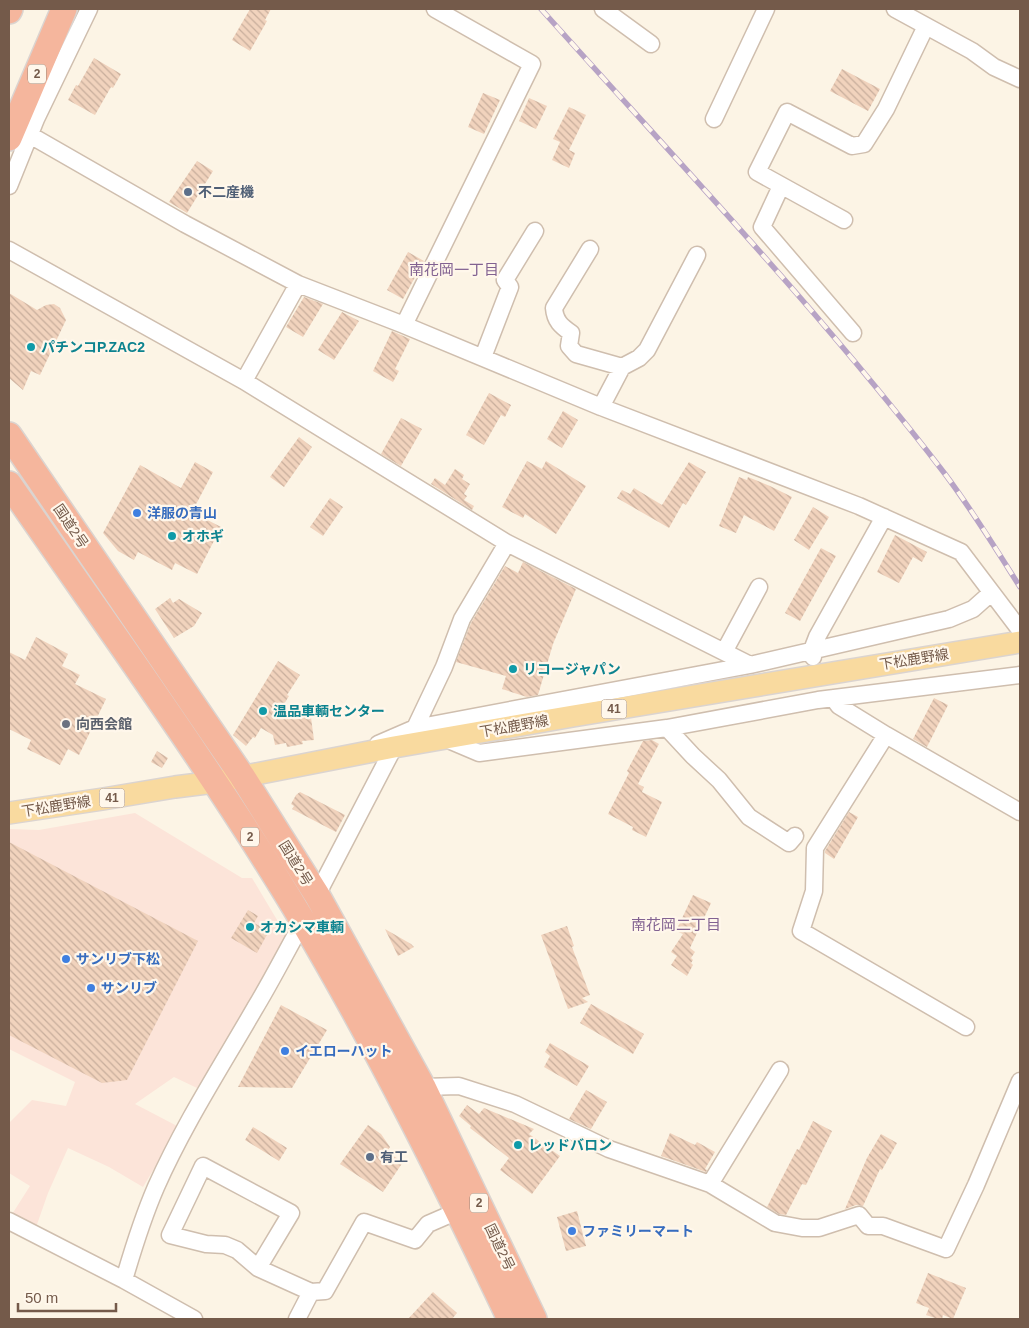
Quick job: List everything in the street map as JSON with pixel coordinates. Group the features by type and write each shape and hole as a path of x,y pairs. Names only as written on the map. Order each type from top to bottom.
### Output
{"highway":[{"name":"2","path":"9,98 47,9"},
{"name":"2","path":"15,131 64,9"},
{"name":"国道2号","path":"9,435 242,776 317,896 423,1087 534,1319"},
{"name":"国道2号","path":"9,484 215,782 303,922 366,1031 458,1211 510,1319"}],"main road":[{"name":"下松鹿野線","path":"9,813 215,782 352,755 1019,638"}],"street":[{"path":"9,186 15,131 89,9"},
{"path":"404,325 532,64 435,9"},
{"path":"603,9 651,44"},
{"path":"714,119 766,9"},
{"path":"895,9 972,51 994,67 1020,79"},
{"path":"844,220 757,172 787,112 852,146 864,144 886,110 926,26"},
{"path":"15,131 298,284 404,325 601,407 859,506 961,552 991,593 1019,638"},
{"path":"781,186 762,227 853,333"},
{"path":"482,357 510,287 505,280 535,231"},
{"path":"590,249 554,308 554,316 561,326 571,333 568,346 576,354 622,367"},
{"path":"9,250 244,382 507,543 750,664"},
{"path":"601,407 622,367 633,362 647,350 697,255"},
{"path":"244,382 298,284"},
{"path":"812,654 817,637 884,518"},
{"path":"415,728 444,667 462,619 507,543"},
{"path":"724,652 759,587"},
{"path":"352,755 415,728 750,664 812,654 949,619 973,609 991,593"},
{"path":"446,739 479,753 667,728 822,696 1020,675"},
{"path":"822,696 1020,812"},
{"path":"667,728 719,780 750,818 789,843 795,836"},
{"path":"886,735 815,848 814,891 801,931 966,1027"},
{"path":"317,896 394,748"},
{"path":"124,1280 152,1197 176,1146 303,922"},
{"path":"710,1184 780,1070"},
{"path":"423,1087 459,1086 515,1104 610,1149 710,1184 775,1223 802,1228 819,1228 860,1215 868,1226 883,1226 946,1249 976,1185 1020,1081"},
{"path":"258,1268 290,1213 203,1166 170,1235 206,1244 225,1245 237,1250 258,1268 311,1292 325,1291 364,1222 415,1240 428,1224 458,1211"},
{"path":"9,1221 124,1280 194,1319"},
{"path":"297,1319 311,1292"}],"shaded area":[{"path":"135,813 242,878 252,878 286,935 216,1061 197,1088 174,1077 135,1104 179,1127 143,1187 109,1167 68,1148 48,1193 34,1233 9,1219 30,1186 9,1173 9,1123 32,1100 66,1106 75,1082 9,1049 9,829 39,830"}],"building":[{"path":"250,9 271,9 265,20 267,21 250,51 232,40"},
{"path":"94,58 121,74 95,115 68,100"},
{"path":"842,69 880,89 868,111 830,91"},
{"path":"483,93 500,100 484,134 468,127"},
{"path":"529,98 547,106 536,129 519,121"},
{"path":"569,107 586,115 569,150 575,153 569,168 552,160 560,142 553,139"},
{"name":"不二産機","path":"197,161 213,171 187,213 169,202"},
{"path":"408,252 424,261 403,299 387,290"},
{"name":"パチンコP.ZAC2","path":"9,293 37,310 46,305 54,304 60,308 66,320 40,375 31,371 23,390 9,378"},
{"path":"304,297 323,304 303,337 286,327"},
{"path":"342,312 359,321 334,360 318,350"},
{"path":"392,331 410,339 395,369 399,371 393,382 373,371"},
{"path":"489,393 511,405 505,417 501,415 484,445 466,435"},
{"path":"563,411 578,420 562,448 547,439"},
{"path":"401,418 422,429 401,466 381,454"},
{"path":"299,437 312,447 284,487 270,477"},
{"path":"527,461 542,469 546,461 586,486 556,534 525,514 523,518 502,507"},
{"path":"195,462 213,472 192,512 221,527 197,574 175,563 172,570 138,552 134,560 118,551 103,533 140,465 181,488"},
{"path":"689,462 706,472 686,505 683,503 669,528 617,498 622,490 630,494 634,488 662,505"},
{"path":"455,469 464,475 462,479 470,484 464,494 467,496 464,500 474,506 472,510 431,484 435,478 445,485"},
{"path":"739,477 747,480 748,477 792,497 774,531 744,515 736,533 719,526"},
{"path":"330,498 343,507 323,536 310,527"},
{"path":"813,507 829,517 809,550 794,540"},
{"path":"895,535 927,552 922,562 913,557 899,583 877,572"},
{"path":"821,548 836,556 800,621 785,613"},
{"path":"523,562 576,589 553,644 538,695 527,697 502,689 506,676 456,662 471,623 505,566 518,573"},
{"path":"170,598 173,603 179,599 202,613 194,626 174,638 155,609"},
{"path":"36,637 68,654 62,666 80,675 75,684 106,699 79,755 68,749 60,765 27,749 31,740 9,729 9,652 25,660"},
{"path":"278,661 300,675 278,714 310,710 314,740 302,741 303,744 287,747 286,743 275,745 273,735 261,728 255,738 253,737 246,746 233,735"},
{"path":"934,698 948,705 927,747 913,739"},
{"path":"652,740 659,744 638,784 644,787 642,792 662,802 646,837 632,830 633,827 608,814 643,741"},
{"path":"157,751 168,758 162,768 151,762"},
{"path":"300,792 345,815 336,832 292,809 294,806 291,804"},
{"path":"849,812 858,817 834,859 825,851"},
{"name":"サンリブ","path":"9,842 198,941 127,1080 102,1083 9,1035"},
{"path":"693,895 711,903 690,948 695,952 691,958 693,965 687,976 671,965 677,956 671,952 683,934 676,931"},
{"name":"オカシマ車輌","path":"248,910 258,916 254,923 269,931 257,953 231,938"},
{"path":"567,926 574,946 572,947 590,995 582,998 588,1002 568,1009 541,935"},
{"path":"385,929 411,944 414,947 398,956"},
{"path":"591,1004 644,1034 633,1054 580,1023"},
{"path":"281,1005 327,1030 292,1088 238,1087"},
{"path":"550,1043 589,1066 577,1086 544,1067 550,1056 545,1052"},
{"path":"586,1090 607,1102 591,1129 569,1119"},
{"name":"レッドバロン","path":"467,1105 479,1114 484,1108 534,1129 529,1134 560,1156 532,1194 500,1170 509,1158 470,1128 471,1126 459,1116"},
{"path":"813,1121 832,1131 806,1185 802,1184 786,1215 779,1214 767,1207"},
{"name":"有工","path":"368,1125 381,1134 390,1147 387,1152 403,1162 383,1192 340,1164"},
{"path":"253,1127 287,1148 279,1161 245,1140"},
{"path":"670,1133 695,1145 697,1142 715,1152 705,1169 707,1170 706,1172 661,1156"},
{"path":"881,1134 897,1143 882,1170 880,1169 863,1206 856,1205 845,1209 867,1158"},
{"path":"577,1211 586,1246 566,1251 557,1217"},
{"path":"928,1273 966,1288 953,1319 943,1315 942,1319 938,1319 926,1315 929,1308 916,1303"},
{"path":"433,1292 457,1313 452,1319 408,1319"}],"railway":[{"path":"541,9 748,238 897,413 945,474 1020,587"}],"place":[{"name":"不二産機","path":"188,192"},
{"name":"パチンコP.ZAC2","path":"31,347"},
{"name":"洋服の青山","path":"137,513"},
{"name":"オホギ","path":"172,536"},
{"name":"リコージャパン","path":"513,669"},
{"name":"温品車輌センター","path":"263,711"},
{"name":"向西会館","path":"66,724"},
{"name":"オカシマ車輌","path":"250,927"},
{"name":"サンリブ下松","path":"66,959"},
{"name":"サンリブ","path":"91,988"},
{"name":"イエローハット","path":"285,1051"},
{"name":"レッドバロン","path":"518,1145"},
{"name":"有工","path":"370,1157"},
{"name":"ファミリーマート","path":"572,1231"}],"district":[{"name":"南花岡一丁目","path":"454,270"},
{"name":"南花岡二丁目","path":"676,925"}]}
